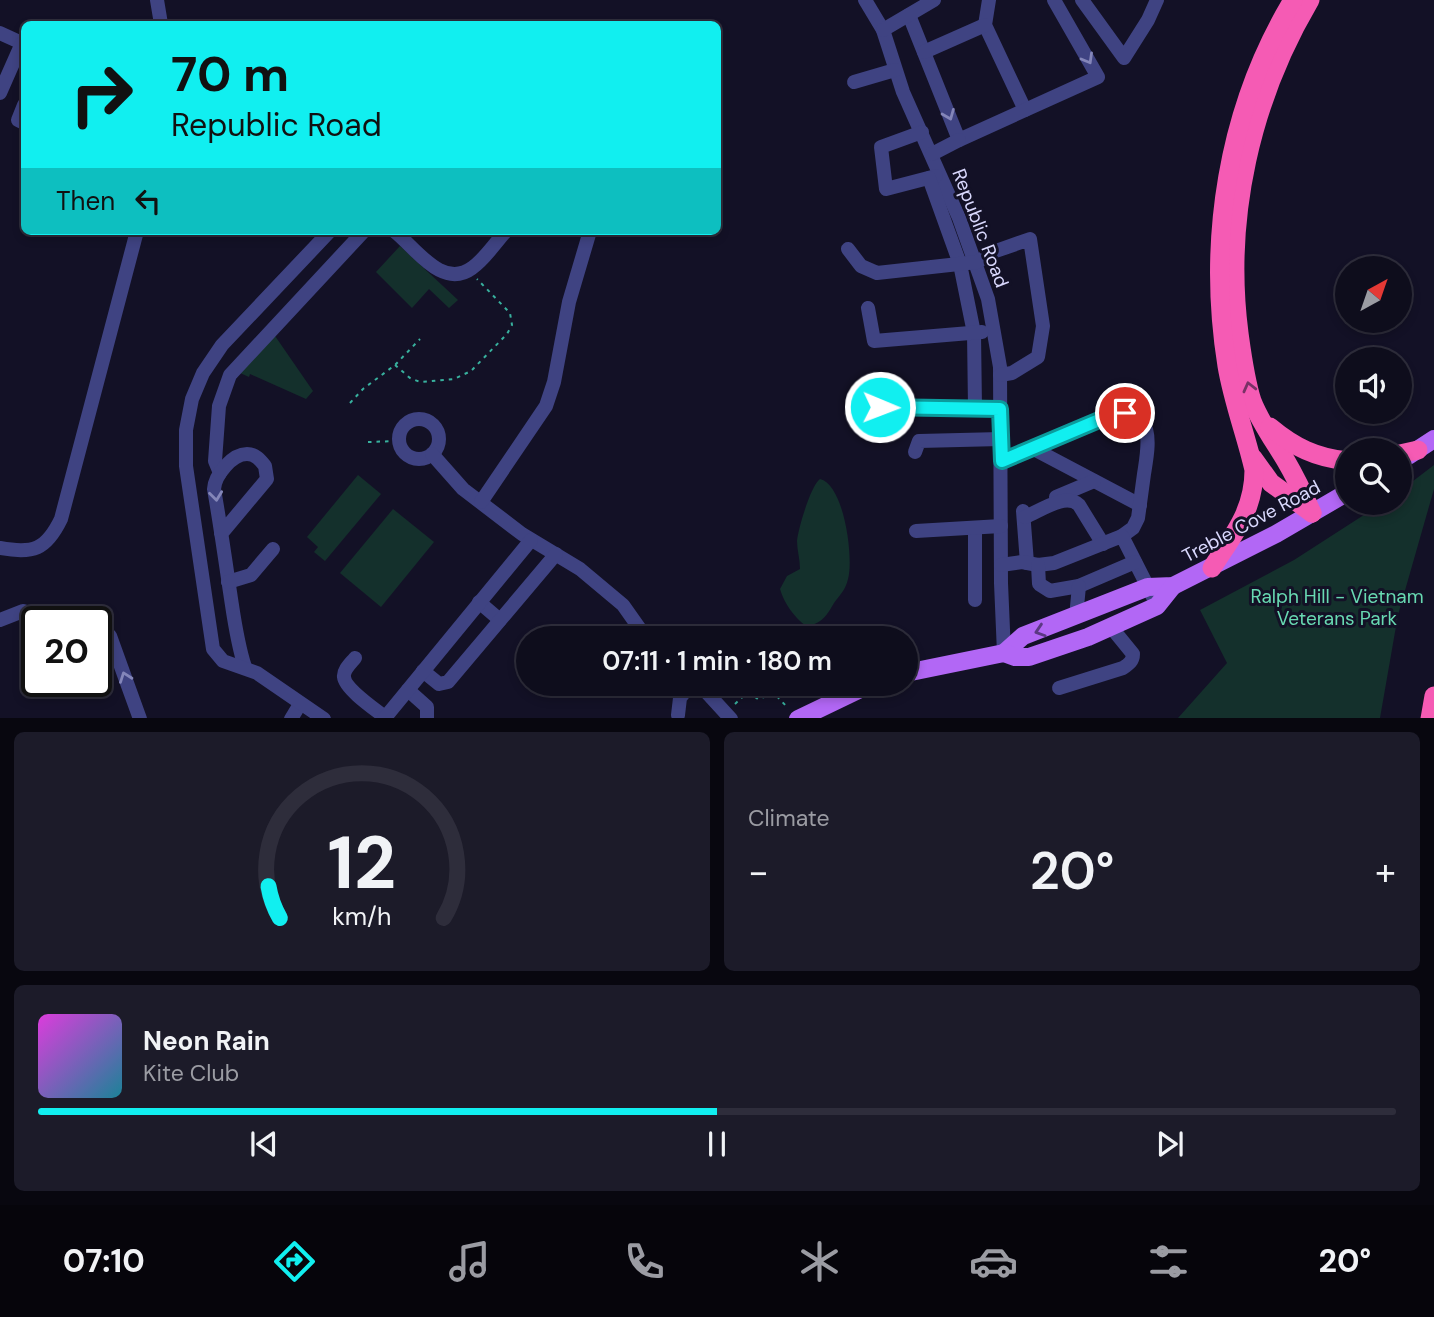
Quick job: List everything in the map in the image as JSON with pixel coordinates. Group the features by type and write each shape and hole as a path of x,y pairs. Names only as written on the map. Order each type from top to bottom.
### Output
{"highway":[{"path":"1212,568 1250,506 1254,478 1229,378 1221,316 1219,272 1224,205 1233,149 1243,113 1266,54 1293,0"},
{"path":"1310,0 1278,61 1260,108 1244,171 1234,254 1236,312 1247,380 1257,414 1295,477 1312,513"},
{"path":"1257,414 1271,428 1302,450 1335,459"},
{"path":"1250,454 1271,483 1312,513"},
{"path":"1430,718 1434,696"}],"main road":[{"name":"Treble Cove Road","path":"918,671 1004,653 1023,636 1148,587 1173,586 1212,568 1335,500"},
{"name":"Treble Cove Road","path":"1004,653 1015,657 1029,657 1111,627 1157,606 1173,586"},
{"path":"1102,607 1111,627"},
{"path":"793,714 840,696"}],"street":[{"path":"157,0 160,21"},
{"name":"Republic Road","path":"865,0 883,30 895,70 932,153 935,177 977,262 988,299 1000,375 1004,653"},
{"path":"883,30 934,0"},
{"path":"989,0 985,25 1025,110"},
{"path":"932,153 1098,77 1054,0"},
{"path":"1082,0 1124,58 1157,0"},
{"path":"909,15 959,140"},
{"path":"924,52 985,25"},
{"path":"0,33 21,43"},
{"path":"0,93 21,48"},
{"path":"854,82 895,70"},
{"path":"922,132 881,147 886,189 935,177 960,264 974,333 975,408"},
{"path":"0,548 21,551 35,549 49,538 61,519 136,235"},
{"path":"322,718 257,673 223,661 216,653 211,641 185,445 188,416 203,373 222,345 326,235"},
{"path":"220,473 215,461 218,412 230,375 360,235"},
{"path":"399,235 440,271 453,274 471,269 502,235"},
{"path":"481,502 546,406 554,382 569,302 589,235"},
{"path":"848,249 861,266 877,272 977,262 993,252 1030,239 1043,326 1038,358 1012,373 1000,375"},
{"path":"868,309 874,341 994,331"},
{"path":"879,382 880,407 1000,409"},
{"path":"1001,565 1054,563 1122,536 1136,523 1149,439 1145,425 1134,415 1115,413 1002,461"},
{"path":"417,419 425,420 435,427 438,432 438,446 432,454 419,459 402,449 399,441 407,423 417,419"},
{"path":"915,452 919,441 1001,439"},
{"path":"1032,448 1140,505"},
{"path":"221,534 265,482 268,474 259,459 247,454 235,459 220,473 215,480 214,489 237,643 245,667"},
{"path":"432,454 454,482 531,540 580,569 623,604 636,626"},
{"path":"1024,514 1094,481"},
{"path":"916,531 975,528 1072,499 1079,505 1103,544"},
{"path":"1024,514 1032,564 1043,588 1050,591 1079,586 1135,562"},
{"path":"975,528 975,600"},
{"path":"1122,536 1157,606"},
{"path":"355,658 344,672 344,679 349,687 388,717 531,540"},
{"path":"228,582 251,575 274,549"},
{"path":"423,671 438,683 447,683 556,554"},
{"path":"1076,617 1079,586"},
{"path":"479,602 500,620"},
{"path":"0,620 21,612"},
{"path":"1059,688 1123,668 1133,659 1133,654 1111,627"},
{"path":"112,655 140,718"},
{"path":"408,690 427,707 427,718"},
{"path":"678,715 680,698 683,696"},
{"path":"711,696 728,715"},
{"path":"292,718 300,704"}],"path":[{"path":"395,365 417,382 454,379 471,371 507,334 512,325 510,313 471,269"},
{"path":"350,403 420,340"},
{"path":"368,442 399,441"},
{"path":"728,715 745,696"},
{"path":"776,696 793,714"}],"green space":[{"path":"400,246 458,300 449,308 429,289 412,308 376,272"},
{"path":"273,333 313,391 306,399 250,374 249,377 240,373"},
{"name":"Ralph Hill - Vietnam Veterans Park","path":"1434,465 1434,489 1398,615 1380,718 1178,718 1227,663 1200,610 1294,560 1364,515 1412,515 1412,482"},
{"path":"358,475 381,494 325,561 314,552 318,547 307,537"},
{"path":"820,479 828,484 841,507 848,539 850,569 846,586 826,615 820,621 806,626 790,609 780,589 787,576 800,569 798,535 816,483"},
{"path":"393,509 434,542 381,607 340,573"}],"route":[{"path":"880,407 1000,409 1002,461 1115,413 1125,413"}]}
